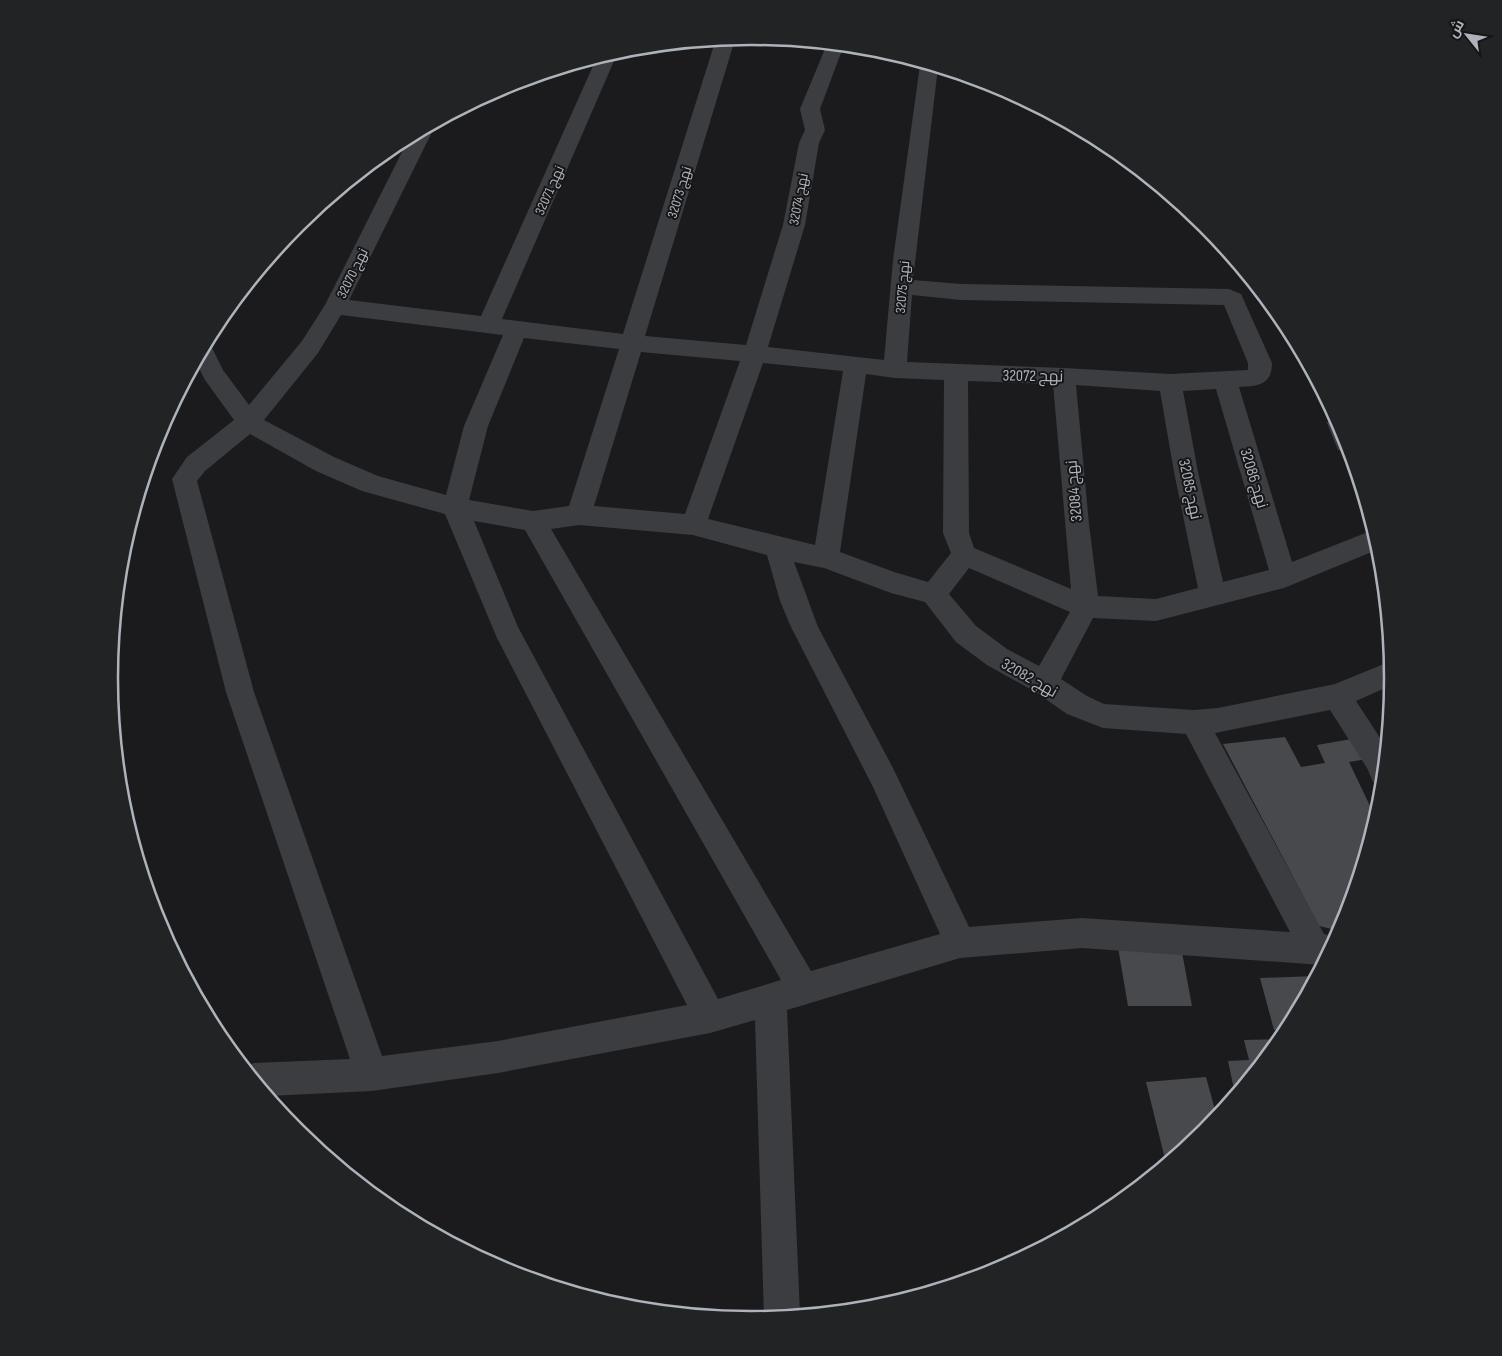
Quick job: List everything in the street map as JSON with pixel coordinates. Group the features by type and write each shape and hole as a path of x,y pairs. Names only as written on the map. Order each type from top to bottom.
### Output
{"street":[{"name":"نهج 32073","path":"579,515 633,344 718,46"},
{"name":"نهج 32074","path":"693,525 710,483 754,355 794,225 807,153 816,130 810,114 811,104 834,55 834,50"},
{"name":"نهج 32071","path":"489,324 604,63"},
{"name":"نهج 32075","path":"895,370 902,287 928,71"},
{"name":"نهج 32070","path":"418,140 336,306 489,324 633,344 754,355"},
{"name":"نهج 32072","path":"895,370 1064,376 1170,383 1251,378 1260,374 1260,363 1233,299 1229,297 961,292 902,287"},
{"path":"336,306 310,347 248,422 196,464 184,480 240,692 372,1074"},
{"path":"517,328 476,426 455,507 506,630 710,1017"},
{"path":"754,355 856,364 895,370"},
{"path":"205,357 213,374 248,422 325,464 371,484 455,507 533,521 579,515 693,525 778,548 826,558 891,582 934,594 964,555"},
{"path":"826,558 856,364"},
{"path":"956,373 956,533 964,555 1086,607 1156,610 1284,576 1369,542"},
{"name":"نهج 32084","path":"1064,376 1076,524 1086,607"},
{"name":"نهج 32086","path":"1225,380 1284,576"},
{"name":"نهج 32085","path":"1170,383 1186,472 1213,595"},
{"path":"533,521 804,989"},
{"path":"778,548 782,570 794,605 872,756 960,943"},
{"name":"نهج 32082","path":"934,594 966,634 997,657 1077,705 1103,716 1194,722 1218,720 1337,696 1384,676"},
{"path":"1044,684 1086,607"},
{"path":"1337,696 1379,761"},
{"path":"1194,722 1322,949"},
{"path":"262,1080 372,1074 498,1057 710,1017 960,943 1082,933 1322,949"},
{"path":"770,1000 782,1310"}],"building":[{"path":"1285,737 1301,767 1325,763 1317,745 1357,738 1367,759 1349,762 1371,807 1350,881 1332,929 1319,926 1223,744"},
{"path":"1118,947 1181,947 1192,1006 1128,1006"},
{"path":"1309,976 1277,1030 1274,1030 1260,978"},
{"path":"1270,1039 1234,1087 1228,1061 1249,1060 1244,1040"},
{"path":"1206,1077 1215,1109 1199,1126 1164,1157 1146,1082"}]}
